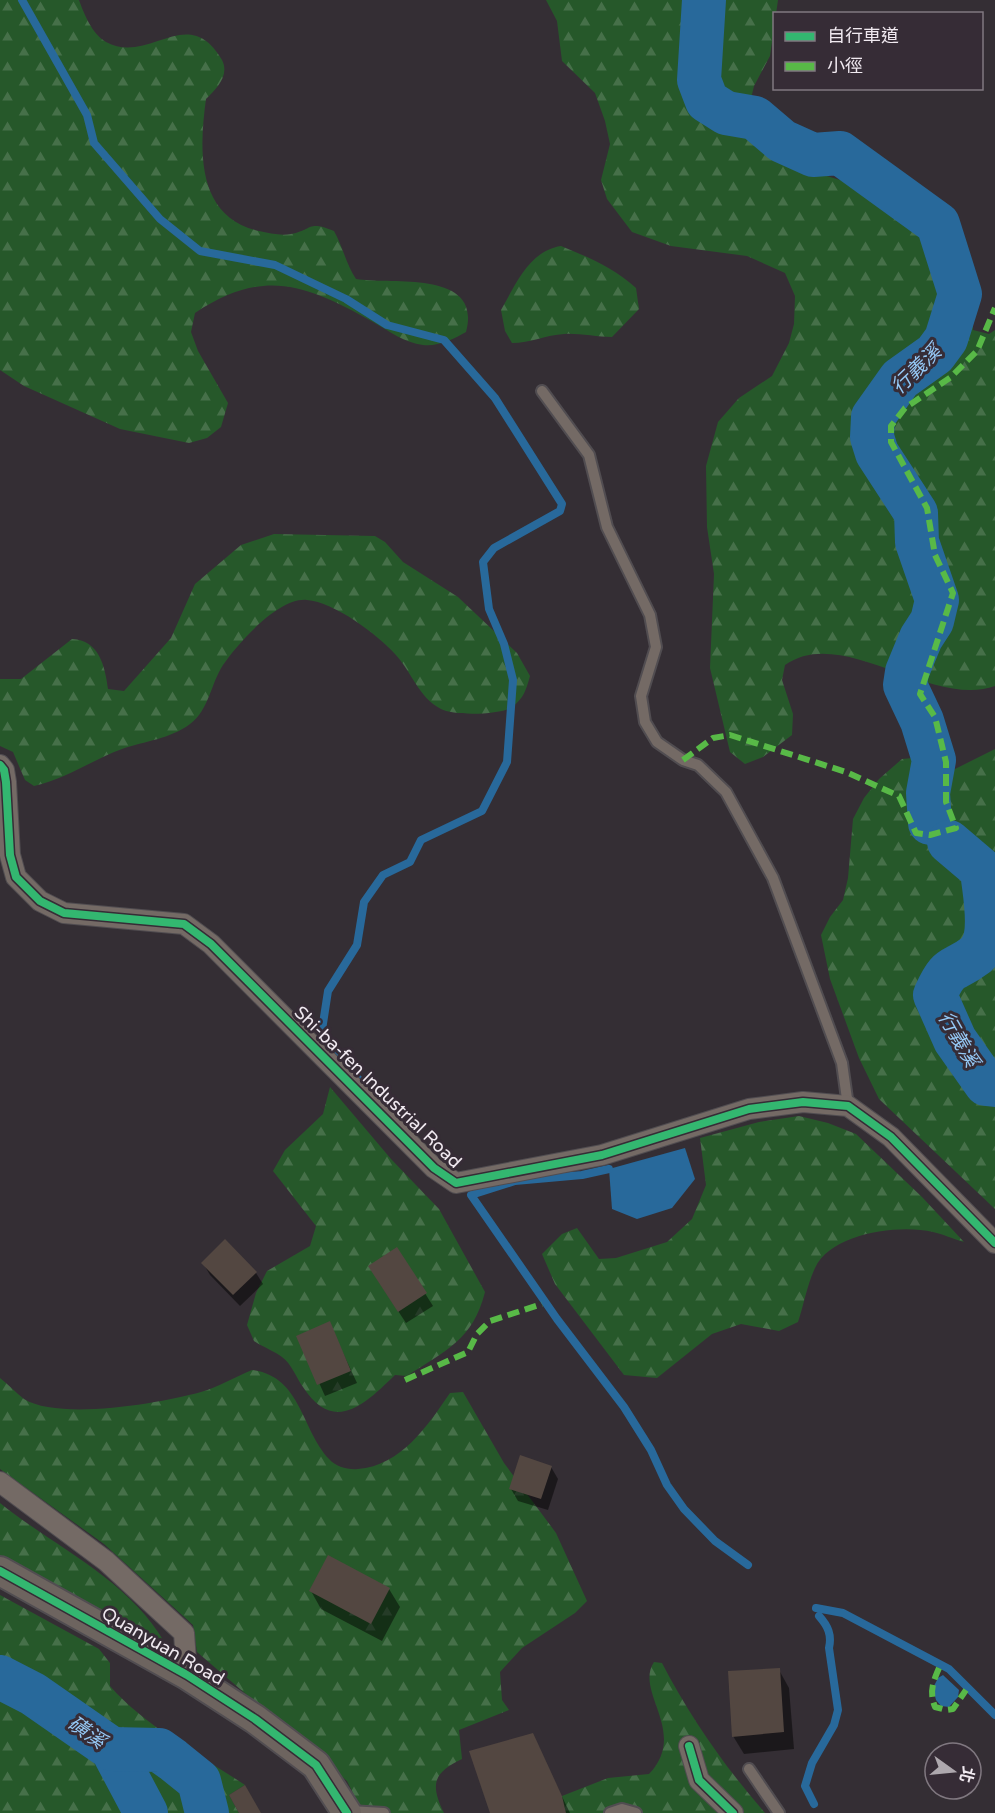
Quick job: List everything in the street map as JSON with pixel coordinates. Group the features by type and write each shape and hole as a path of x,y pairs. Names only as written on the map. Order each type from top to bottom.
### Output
{"street":[{"name":"Shi-ba-fen Industrial Road","path":"0,765 4,770 6,782 10,855 16,877 40,901 64,913 184,924 211,944 434,1168 456,1183 602,1155 750,1109 803,1102 848,1106"},
{"path":"848,1106 891,1137 995,1244"},
{"path":"0,1482 106,1561 184,1633 187,1675"},
{"name":"Quanyuan Road","path":"0,1571 187,1675 255,1719 316,1765 346,1812"},
{"path":"689,1746 699,1780 733,1813"}],"lane":[{"path":"542,391 589,455 607,527 650,615 657,646 641,696 645,722 657,742 684,760 698,765 726,792 773,878 842,1063 848,1106"},
{"path":"749,1769 779,1813"},
{"path":"610,1813 622,1809 636,1813"},
{"path":"346,1812 384,1813"}],"green space":[{"path":"0,0 79,0 97,34 106,42 122,47 137,47 182,35 196,36 209,43 222,60 224,71 221,82 206,99 202,139 203,159 206,179 213,197 223,212 238,223 259,231 283,235 319,226 334,231 356,279 430,284 448,289 461,298 468,312 466,332 440,344 416,344 327,299 285,286 264,286 243,290 220,299 195,313 191,332 198,351 228,403 221,427 207,438 189,443 120,429 24,386 0,370"},
{"path":"546,0 778,0 776,12 773,12 770,56 754,86 748,111 749,123 755,135 774,151 807,170 840,180 863,183 915,213 945,227 970,270 973,287 973,330 989,334 995,330 995,686 970,690 944,687 860,660 833,654 808,655 785,665 782,680 793,714 792,735 763,757 745,764 730,752 710,668 714,574 707,527 706,466 718,422 739,398 772,376 789,343 794,324 795,296 785,273 747,256 671,246 632,232 607,199 601,180 610,144 605,121 595,93 562,61 557,21"},
{"path":"561,246 581,254 628,281 636,288 639,309 612,337 564,334 512,343 505,331 501,310 518,280 532,262 540,254"},
{"path":"274,534 375,536 385,542 403,562 458,597 517,653 530,676 522,697 512,707 498,712 466,714 441,709 426,698 401,661 377,637 330,606 307,600 296,601 272,613 239,645 219,672 206,704 190,724 166,736 111,753 46,783 34,786 25,780 13,752 0,746 0,679 21,679 72,639 81,640 94,649 102,663 108,689 124,691 171,638 195,584 241,545"},
{"path":"995,749 995,1209 879,1099 859,1058 830,979 821,935 830,917 843,900 848,878 853,819 864,798 879,779 902,759 924,757 951,771"},
{"path":"330,1087 391,1159 439,1209 485,1292 473,1322 446,1351 407,1376 395,1375 361,1404 338,1412 326,1409 315,1401 285,1360 254,1341 247,1325 256,1293 267,1271 310,1246 316,1226 273,1171 285,1150 323,1114"},
{"path":"799,1116 828,1123 856,1134 922,1197 964,1242 933,1232 902,1229 850,1239 835,1246 823,1256 815,1268 798,1322 779,1331 741,1324 712,1334 657,1378 624,1375 555,1284 542,1254 562,1234 577,1228 599,1259 616,1258 667,1242 692,1219 706,1185 700,1138 759,1122"},
{"path":"252,1370 268,1374 281,1382 291,1393 320,1447 329,1459 339,1466 350,1469 373,1466 400,1452 423,1430 450,1393 463,1392 504,1463 556,1533 587,1601 575,1613 522,1648 500,1672 502,1700 509,1710 459,1730 462,1759 445,1769 437,1780 437,1794 444,1813 363,1813 347,1781 197,1652 193,1625 104,1544 0,1469 0,1378 24,1399 40,1405 61,1409 85,1409 162,1401 207,1390"},
{"path":"0,1503 111,1582 150,1620 165,1643 157,1648 0,1557"},
{"path":"0,1595 99,1649 110,1663 110,1686 124,1701 174,1740 245,1785 229,1795 239,1813 0,1813"},
{"path":"654,1662 662,1663 684,1703 709,1741 765,1813 557,1813 562,1796 608,1778 649,1774 660,1758 664,1743 663,1728 650,1686 650,1674"}],"water":[{"path":"685,1148 695,1179 672,1208 637,1219 612,1209 609,1169"},
{"path":"943,1675 959,1690 958,1697 949,1707 941,1706 936,1700 933,1688 938,1678"}],"building":[{"path":"225,1239 257,1272 233,1295 201,1263"},
{"path":"397,1247 427,1293 398,1312 368,1266"},
{"path":"330,1321 351,1371 317,1385 296,1336"},
{"path":"520,1455 552,1466 541,1499 509,1489"},
{"path":"328,1555 390,1588 371,1624 309,1591"},
{"path":"780,1668 784,1732 732,1737 728,1671"},
{"path":"533,1733 562,1796 566,1813 490,1813 469,1751"},
{"path":"245,1785 261,1813 239,1813 229,1795"}],"waterway":[{"path":"22,0 87,115 94,143 160,219 200,251 275,265 346,299 387,325 444,340 495,398 562,504 560,511 494,548 483,562 489,609 504,644 513,680 507,762 482,811 421,840 410,862 383,875 364,902 357,945 328,991 322,1030 362,1084"},
{"name":"行義溪","path":"704,0 699,80 707,101 726,113 755,118 782,141 813,155 840,153 938,224 960,294 946,339 935,354 900,379 873,417 872,437 877,453 916,513 917,542 937,600 932,621 921,638 907,672 905,685 922,721 934,760 928,793 930,823"},
{"name":"行義溪","path":"949,842 982,870 987,927 982,947 976,955 948,973 935,995 955,1040 986,1084 995,1085"},
{"path":"609,1169 582,1175 515,1181 471,1195 557,1319 624,1407 651,1450 667,1485 684,1509 715,1541 748,1565"},
{"path":"816,1608 843,1613 949,1669 995,1715"},
{"path":"814,1804 805,1786 812,1763 834,1725 838,1710 829,1648 830,1635 819,1616"},
{"name":"磺溪","path":"0,1677 33,1694 112,1749 146,1813"},
{"path":"112,1749 159,1750 199,1781 207,1813"}],"marked path":[{"path":"683,760 713,738 730,735 846,772 899,796 916,833 930,835 956,828 946,802 946,762 935,717 920,694 953,593 935,555 927,508 891,442 891,426 905,408 951,377 977,351 995,308"},
{"path":"405,1380 468,1352 477,1334 490,1321 542,1304"},
{"path":"939,1668 932,1687 935,1707 953,1709 966,1690"}],"cycle path":[{"path":"0,765 4,770 6,782 10,855 16,877 40,901 64,913 184,924 211,944 434,1168 456,1183 602,1155 749,1109 803,1102 848,1106 891,1137 995,1243"},
{"path":"0,1571 187,1675 255,1719 316,1765 347,1813"},
{"path":"689,1746 699,1780 733,1813"}]}
